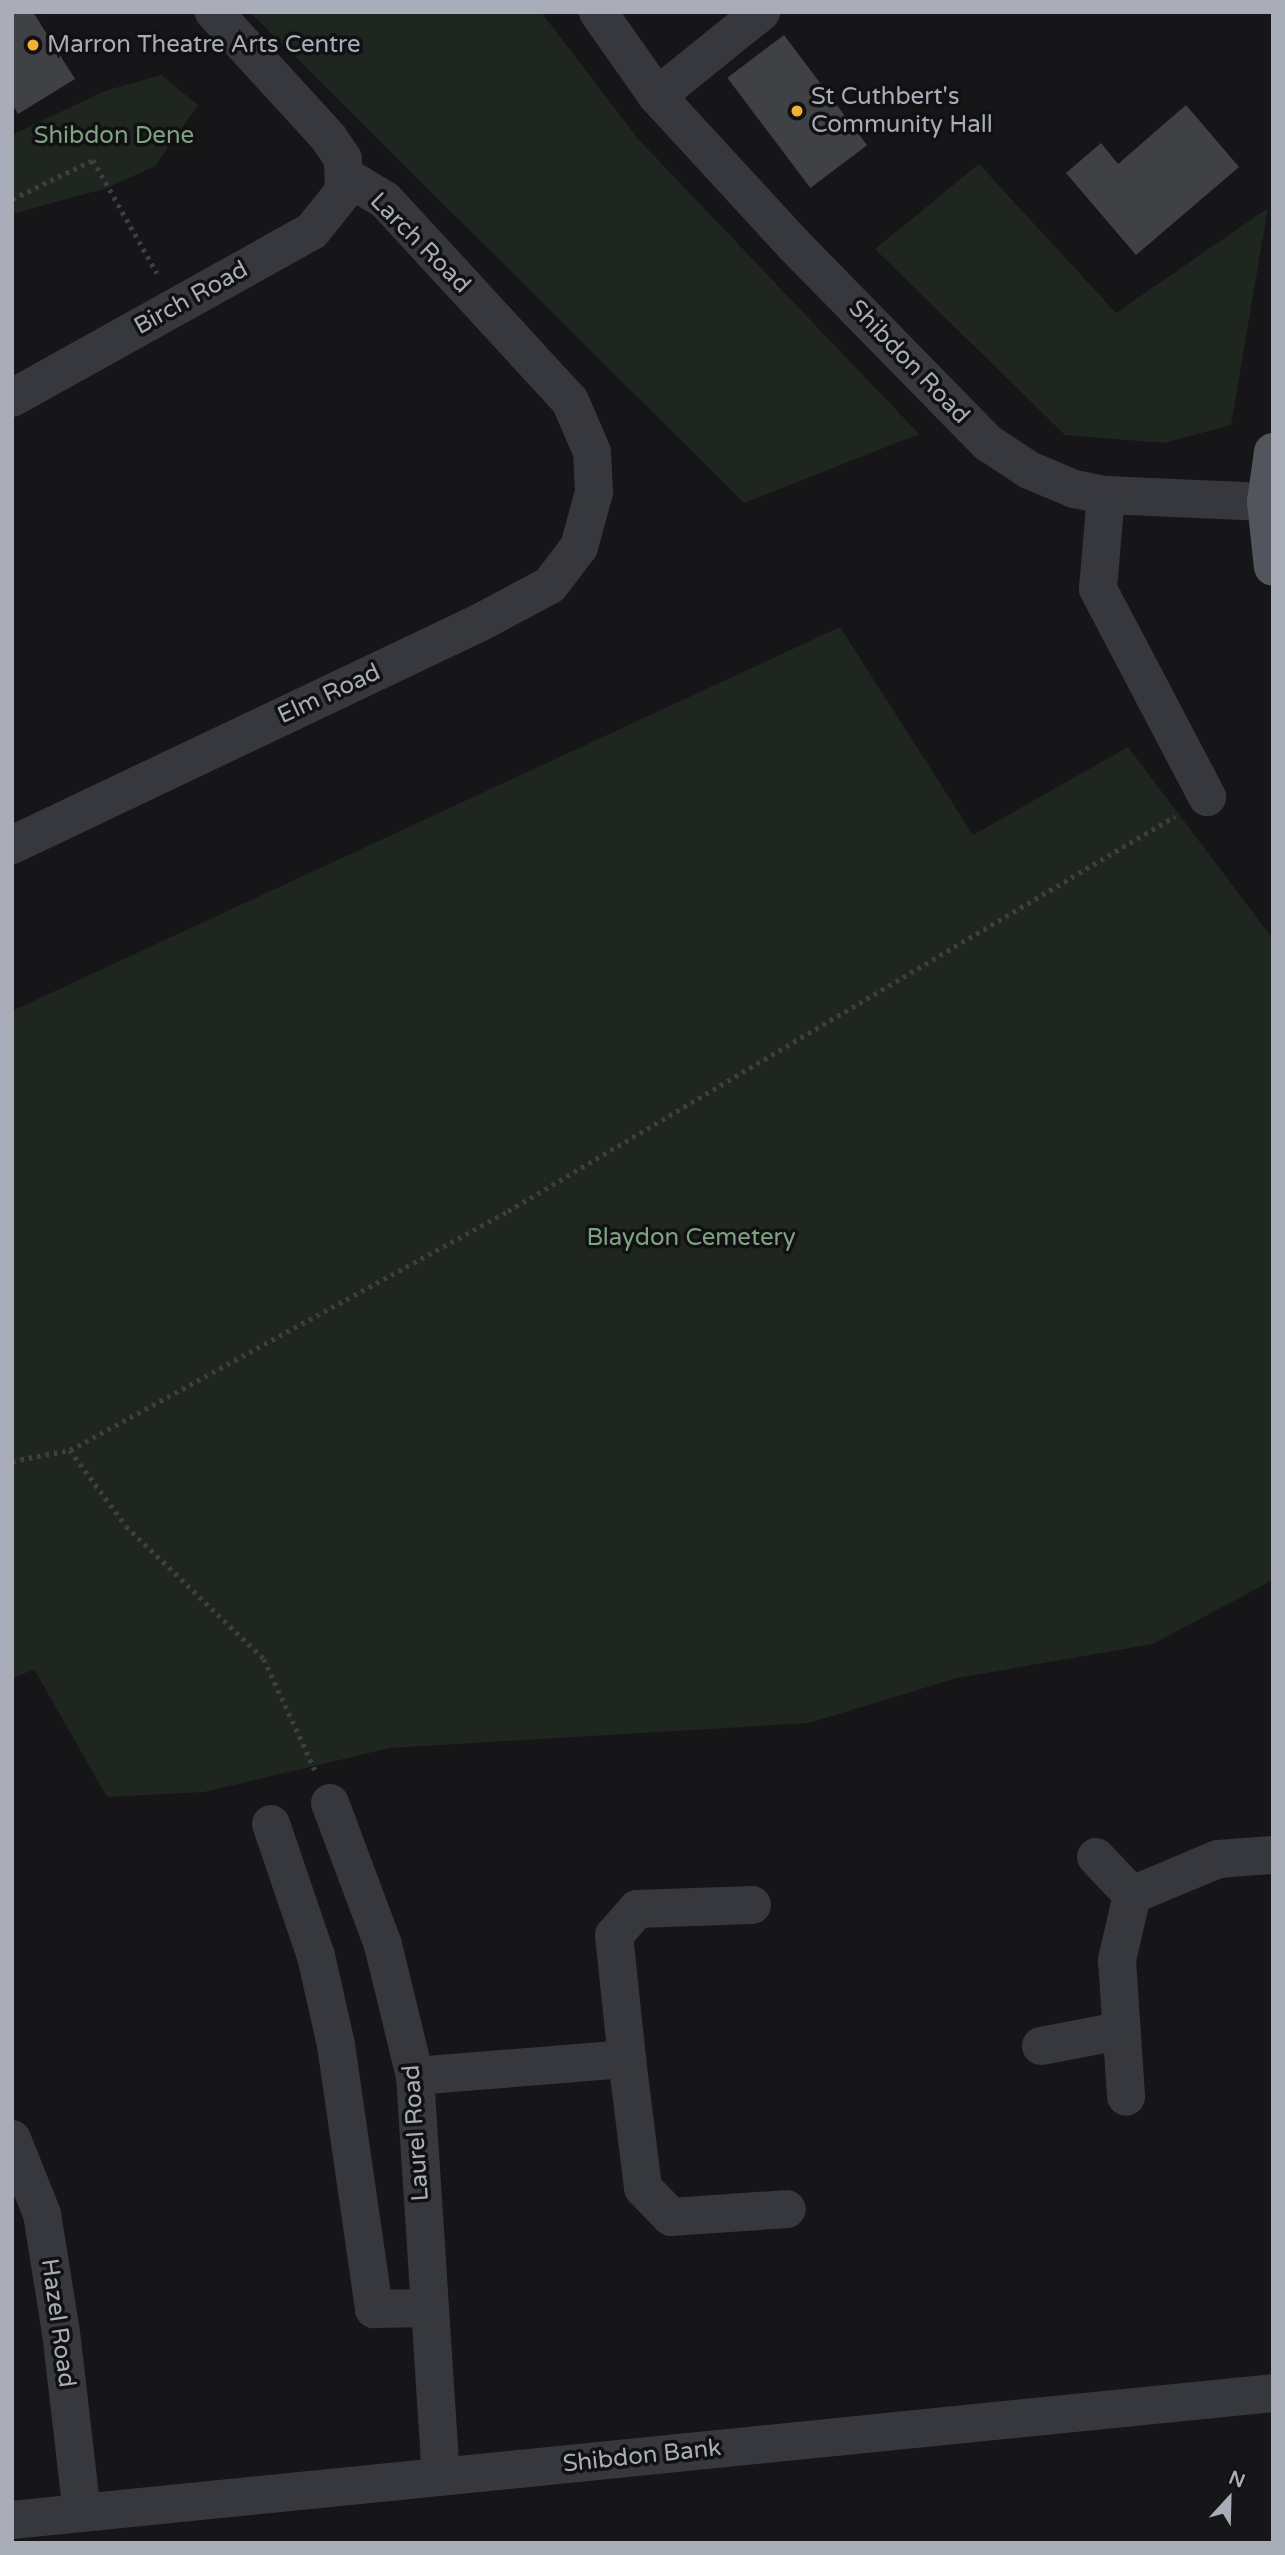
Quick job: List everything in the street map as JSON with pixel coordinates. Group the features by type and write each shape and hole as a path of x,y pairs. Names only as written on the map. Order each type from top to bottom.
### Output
{"main road":[{"path":"1273,452 1266,502 1273,567"}],"street":[{"name":"Larch Road","path":"214,12 329,138 343,159 345,176 385,200 570,401 592,452 594,492"},
{"name":"Shibdon Road","path":"598,12 657,96 795,246 988,443 1029,470 1074,489 1106,495 1266,502"},
{"path":"657,96 761,12"},
{"name":"Birch Road","path":"12,398 312,231 344,191 345,176"},
{"name":"Elm Road","path":"12,845 550,584 579,547 594,492"},
{"path":"1106,495 1098,589 1207,797"},
{"name":"Laurel Road","path":"330,1803 383,1945 415,2076 427,2308 441,2476"},
{"path":"271,1824 316,1956 336,2045 374,2309 427,2308"},
{"path":"1132,1895 1218,1860 1273,1855"},
{"path":"1096,1857 1132,1895"},
{"path":"1126,2097 1116,1960 1132,1895"},
{"path":"752,1905 637,1909 614,1935 627,2059 643,2188 671,2217 787,2209"},
{"path":"1041,2046 1120,2032"},
{"path":"415,2076 627,2059"},
{"name":"Hazel Road","path":"12,2139 42,2214 61,2332 82,2513"},
{"name":"Shibdon Bank","path":"12,2520 1273,2393"}],"path":[{"path":"12,199 93,160 177,306"},
{"path":"12,1461 70,1450 508,1211 1207,797"},
{"path":"70,1450 126,1526 264,1659 330,1803"}],"green space":[{"path":"250,12 541,12 639,140 919,434 744,503"},
{"name":"Shibdon Dene","path":"161,75 198,105 155,166 107,188 12,214 12,135 105,91"},
{"path":"979,164 1116,313 1268,208 1231,425 1164,443 1065,435 875,249"},
{"name":"Blaydon Cemetery","path":"840,627 973,835 1128,747 1273,939 1273,1580 1153,1644 957,1678 809,1723 390,1748 204,1792 107,1797 34,1669 12,1679 12,1011"}],"building":[{"name":"Marron Theatre Arts Centre","path":"12,12 33,12 75,79 18,114 12,104"},
{"name":"St Cuthbert's Community Hall","path":"784,35 867,145 810,188 727,78"},
{"path":"1186,105 1239,167 1136,255 1066,173 1101,143 1118,164"}],"place":[{"name":"Marron Theatre Arts Centre","path":"33,45"},
{"name":"St Cuthbert's Community Hall","path":"797,111"}]}
